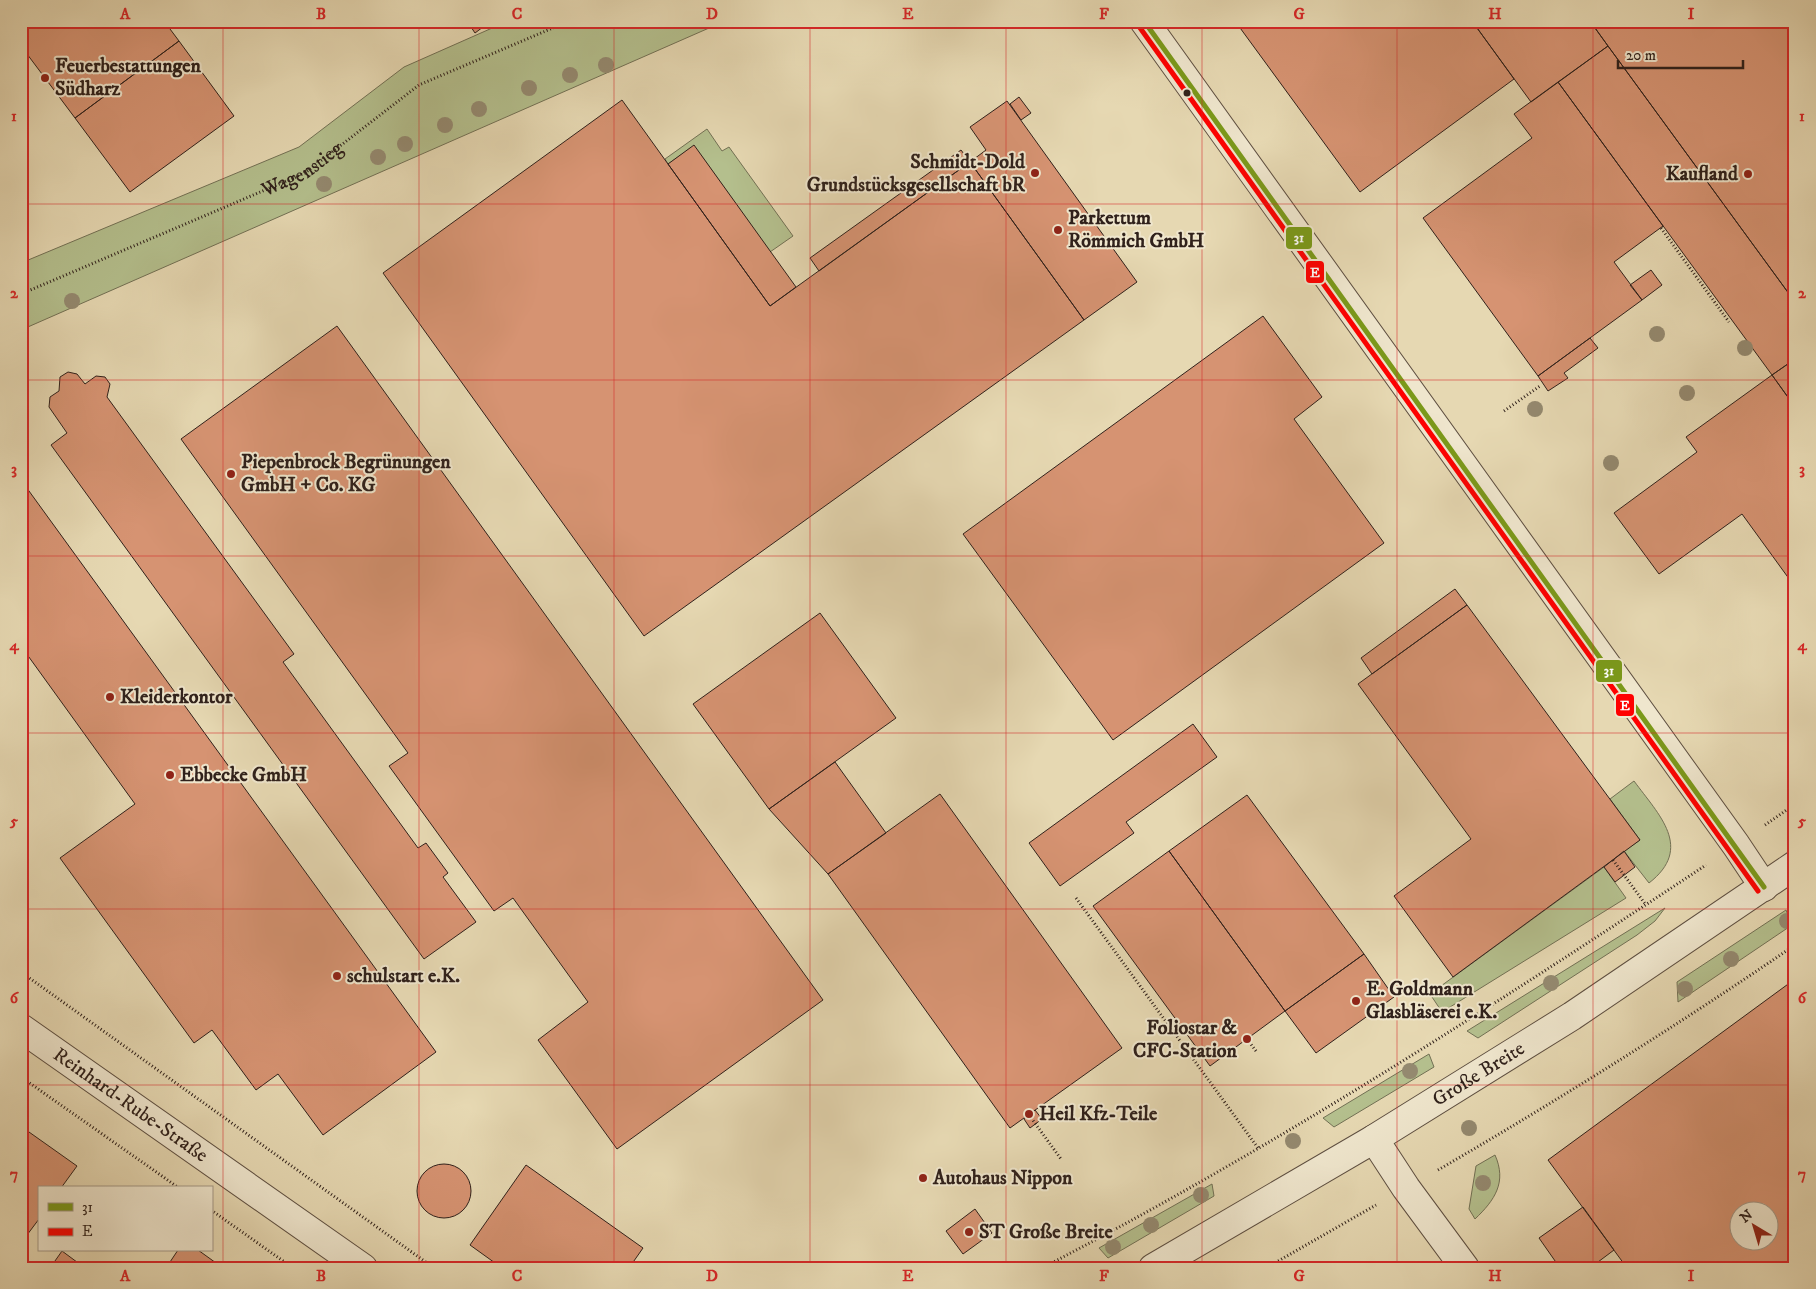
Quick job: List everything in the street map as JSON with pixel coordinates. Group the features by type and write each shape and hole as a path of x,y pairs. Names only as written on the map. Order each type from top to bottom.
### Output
{"street":[{"path":"1144,21 1736,845 1764,887"},
{"name":"Große Breite","path":"1153,1268 1374,1140 1572,1016 1795,865"},
{"name":"Reinhard-Rube-Straße","path":"21,1028 363,1268"},
{"path":"1374,1140 1406,1188 1465,1268"}],"path":[{"name":"Wagenstieg","path":"21,294 305,174 419,85 569,21"},
{"path":"1660,228 1729,322"},
{"path":"1504,411 1540,386"},
{"path":"1042,1268 1258,1148 1441,1037 1646,905 1795,804"},
{"path":"1613,860 1646,905"},
{"path":"1076,898 1258,1148"},
{"path":"1266,1268 1549,1105 1681,1023 1795,945"},
{"path":"21,972 434,1268"},
{"path":"1247,1039 1256,1051"},
{"path":"21,1077 176,1186"},
{"path":"1029,1115 1061,1158"},
{"path":"212,1211 293,1268"}],"green space":[{"path":"508,21 725,21 21,330 21,263 299,147 404,67"},
{"path":"707,129 722,151 729,147 793,236 770,252 694,146 668,164 665,159"},
{"path":"1634,781 1662,819 1671,844 1669,857 1662,870 1649,883 1624,851 1640,840 1610,799"},
{"path":"1604,867 1626,898 1442,1012 1430,994"},
{"path":"1665,908 1655,921 1637,935 1478,1038 1467,1031"},
{"path":"1786,910 1792,925 1678,1002 1677,982"},
{"path":"1429,1054 1434,1067 1334,1127 1323,1118"},
{"path":"1495,1155 1500,1174 1497,1190 1488,1205 1475,1219 1469,1209 1476,1166"},
{"path":"1212,1184 1214,1196 1108,1258 1099,1248"}],"building":[{"path":"21,21 164,21 179,41 75,118 21,46"},
{"path":"467,21 491,21 475,33"},
{"path":"1235,21 1472,21 1514,79 1360,192"},
{"path":"1472,21 1590,21 1608,46 1531,102"},
{"name":"Kaufland","path":"1590,21 1795,21 1795,302 1608,46"},
{"path":"179,41 234,116 130,192 75,118"},
{"path":"1608,46 1795,302 1795,359 1772,375 1558,82"},
{"path":"1558,82 1663,226 1614,262 1642,300 1538,376 1423,218 1532,138 1514,114"},
{"path":"1019,97 1031,113 1021,120 1010,104"},
{"path":"622,100 770,306 970,162 1084,320 644,636 383,273"},
{"path":"1007,101 1137,282 1084,320 970,162 986,150 970,127"},
{"path":"694,145 796,287 770,306 668,164"},
{"path":"961,150 970,162 819,271 810,258"},
{"path":"1651,270 1662,285 1642,300 1630,285"},
{"path":"1263,316 1322,397 1294,419 1384,543 1113,740 963,534"},
{"path":"337,326 823,1000 617,1149 538,1040 588,1002 513,898 494,911 389,766 408,753 181,439"},
{"path":"1590,338 1598,348 1564,373 1568,378 1548,391 1538,376"},
{"path":"1795,359 1795,407 1772,375"},
{"path":"68,372 77,374 85,384 96,376 105,377 110,384 107,397 294,654 283,662 418,848 426,843 448,873 443,877 476,922 424,959 51,445 67,433 49,407 50,397 59,391 60,377"},
{"path":"1772,375 1795,407 1795,587 1742,514 1659,574 1614,513 1697,452 1686,437"},
{"path":"21,480 436,1052 323,1135 278,1074 256,1090 212,1030 194,1043 60,858 135,804 26,653 21,657"},
{"path":"1455,589 1467,605 1372,674 1361,658"},
{"path":"1467,605 1640,840 1453,977 1394,896 1471,839 1358,684"},
{"path":"820,613 896,718 769,809 693,704"},
{"path":"1193,724 1217,757 1126,822 1134,833 1060,886 1029,843"},
{"path":"835,762 886,833 828,874 769,809"},
{"path":"940,794 1122,1048 1010,1128 828,874"},
{"path":"1247,795 1364,954 1285,1011 1169,851"},
{"path":"1169,851 1285,1011 1210,1066 1093,906"},
{"path":"1624,851 1635,867 1615,882 1604,867"},
{"path":"1364,954 1394,997 1316,1053 1285,1011"},
{"path":"1795,979 1795,1268 1627,1268 1548,1160"},
{"path":"1035,1110 1042,1119 1030,1128 1024,1119"},
{"path":"29,1132 77,1166 62,1186 38,1186 38,1220 21,1243 21,1143"},
{"path":"444,1164 454,1166 463,1172 469,1181 471,1191 469,1201 463,1210 454,1216 444,1218 434,1216 425,1210 419,1201 417,1191 419,1181 425,1172 434,1166"},
{"path":"526,1165 643,1248 629,1268 502,1268 470,1245"},
{"path":"1583,1207 1614,1250 1590,1268 1560,1268 1539,1238"},
{"name":"ST Große Breite","path":"975,1209 992,1233 963,1254 946,1231"},
{"path":"61,1252 63,1252 85,1268 50,1268"},
{"path":"177,1252 201,1252 223,1268 166,1268"}],"transit line":[{"name":"31","path":"1144,21 1764,887"},
{"name":"E","path":"1138,25 1758,891"}],"place":[{"name":"Feuerbestattungen Südharz","path":"45,78"},
{"name":"Schmidt-Dold Grundstücksgesellschaft bR","path":"1035,173"},
{"name":"Kaufland","path":"1748,174"},
{"name":"Parkettum Römmich GmbH","path":"1058,230"},
{"name":"Piepenbrock Begrünungen GmbH + Co. KG","path":"231,474"},
{"name":"Kleiderkontor","path":"110,697"},
{"name":"Ebbecke GmbH","path":"170,775"},
{"name":"schulstart e.K.","path":"337,976"},
{"name":"E. Goldmann Glasbläserei e.K.","path":"1356,1001"},
{"name":"Foliostar & CFC-Station","path":"1247,1039"},
{"name":"Heil Kfz-Teile","path":"1029,1114"},
{"name":"Autohaus Nippon","path":"923,1178"},
{"name":"ST Große Breite","path":"969,1232"}]}
